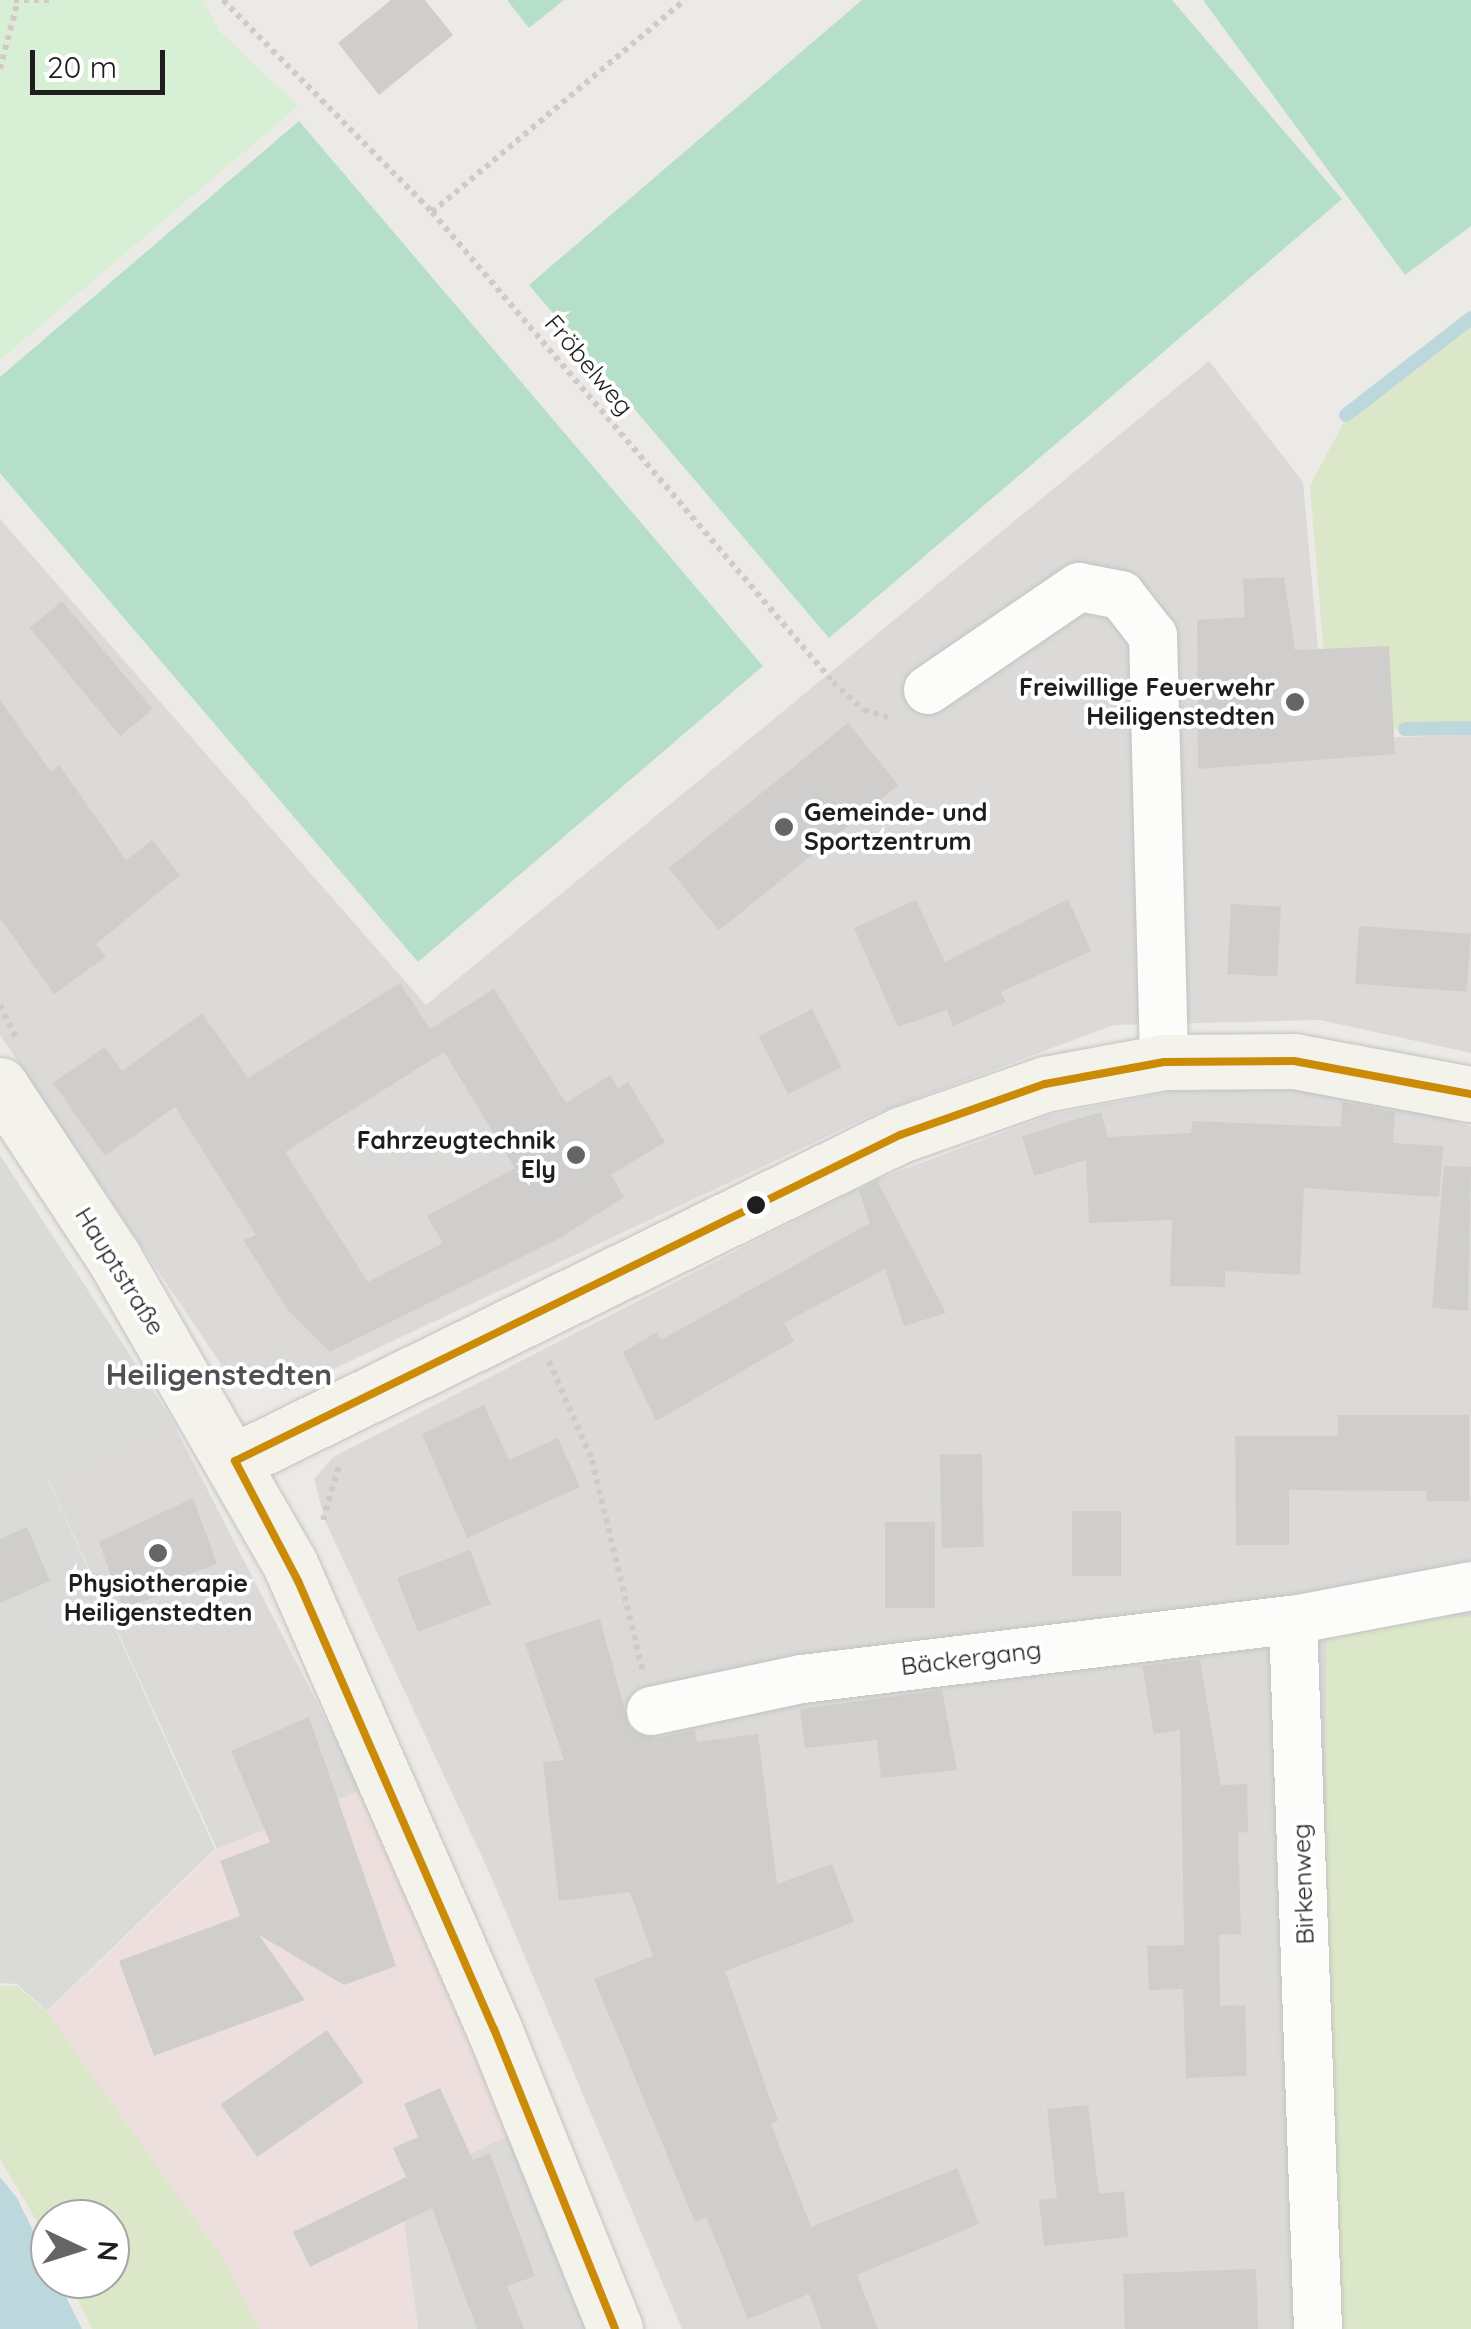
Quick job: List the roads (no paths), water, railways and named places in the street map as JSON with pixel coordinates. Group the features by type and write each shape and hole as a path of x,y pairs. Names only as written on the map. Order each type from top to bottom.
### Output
{"main road":[{"path":"236,1460 900,1135 1045,1084 1164,1062 1294,1062 1375,1071 1471,1094"},
{"name":"Hauptstraße","path":"0,1084 236,1460 306,1598 494,2029 616,2329"}],"street":[{"path":"928,690 1080,587 1121,595 1153,636 1164,1062"},
{"path":"1293,1620 1471,1586"},
{"name":"Bäckergang","path":"650,1711 802,1679 1293,1620"},
{"name":"Birkenweg","path":"1293,1620 1318,2329"}],"water":[{"path":"0,2177 17,2198 30,2224 30,2299 67,2299 82,2329 0,2329"}],"waterway":[{"path":"1346,415 1471,318"},
{"path":"1405,729 1471,728"}],"place":[{"name":"Freiwillige Feuerwehr Heiligenstedten","path":"1295,702"},
{"name":"Gemeinde- und Sportzentrum","path":"784,827"},
{"name":"Fahrzeugtechnik Ely","path":"576,1155"},
{"name":"Physiotherapie Heiligenstedten","path":"158,1553"}],"district":[{"name":"Heiligenstedten","path":"219,1374"}]}
